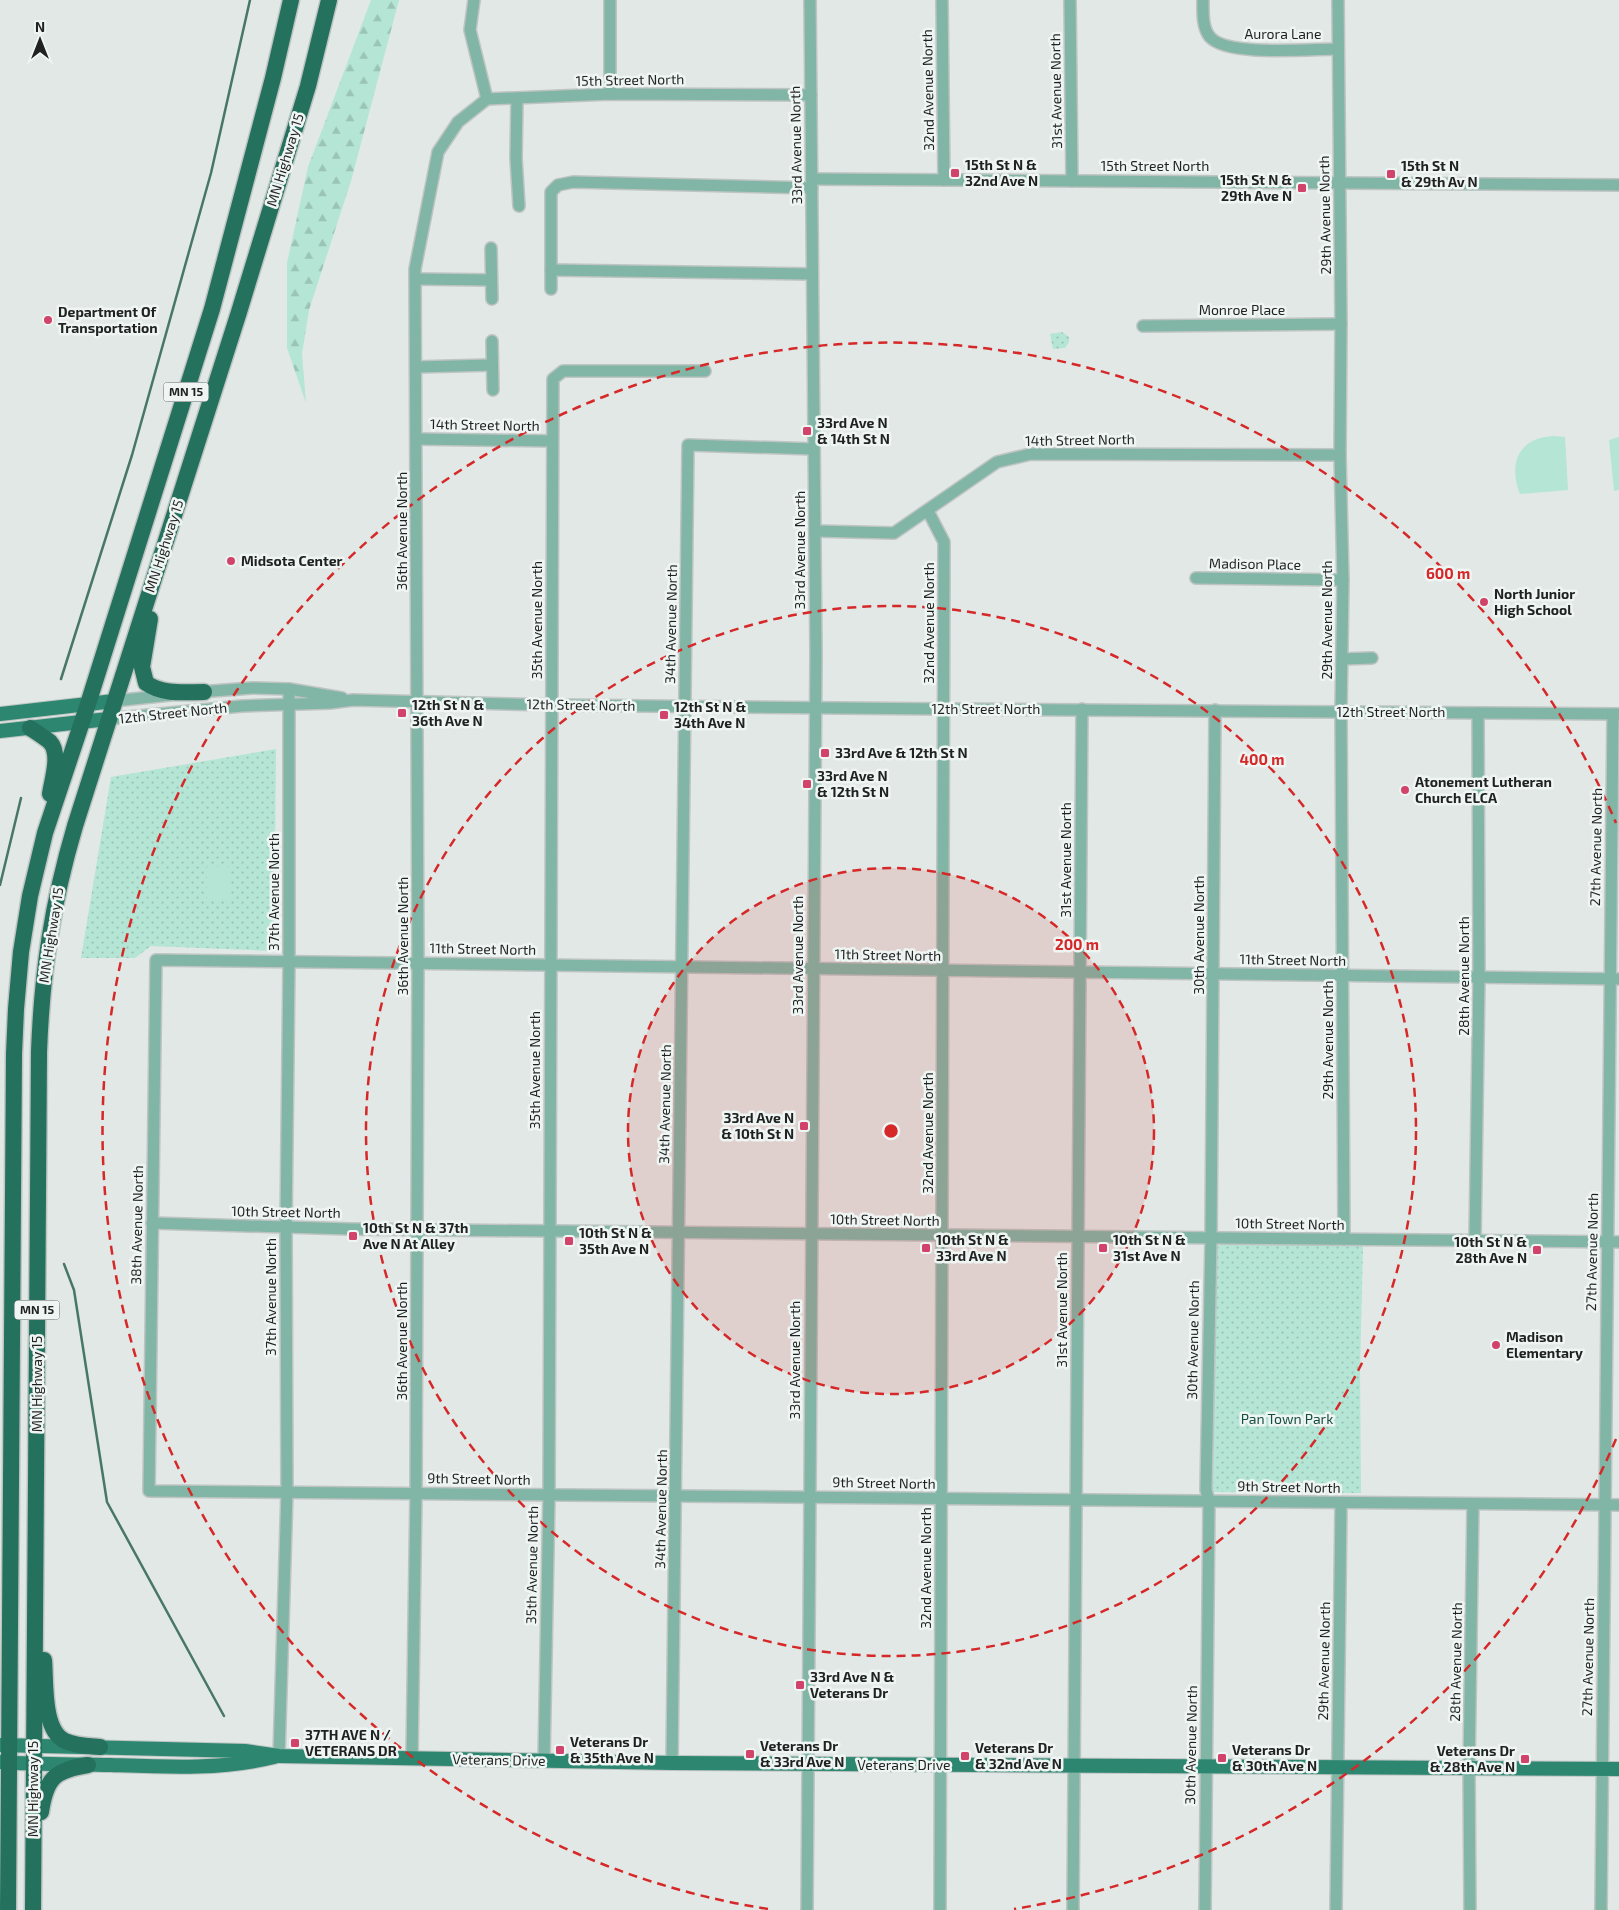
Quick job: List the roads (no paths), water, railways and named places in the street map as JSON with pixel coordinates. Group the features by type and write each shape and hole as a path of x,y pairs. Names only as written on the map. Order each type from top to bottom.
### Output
{"highway":[{"name":"MN Highway 15","path":"8,1910 4,1763 10,1581 16,1009 25,920 45,833 88,704 212,309 273,78 291,0"},
{"name":"MN Highway 15","path":"33,1910 39,1052 42,986 50,926 64,862 308,86 330,0"},
{"path":"181,491 151,614 142,667 146,683 158,690 169,692 204,692"},
{"path":"30,728 49,742 55,755 45,833"},
{"path":"35,1556 48,1710 51,1724 57,1734 65,1740 100,1747"},
{"path":"0,1699 10,1581"},
{"path":"33,1872 42,1801 48,1784 52,1778 64,1770 88,1765"},
{"path":"0,1828 8,1910"}],"main road":[{"path":"0,714 114,701"},
{"name":"12th Street North","path":"0,731 108,719"},
{"name":"Veterans Drive","path":"5,1745 245,1751 279,1756 672,1763 1338,1769 1619,1769"},
{"name":"Veterans Drive","path":"4,1763 200,1766 253,1762 279,1756"}],"street":[{"path":"474,0 470,30 487,99"},
{"path":"610,0 610,94"},
{"name":"33rd Avenue North","path":"807,1910 815,707 810,0"},
{"name":"32nd Avenue North","path":"942,0 944,180"},
{"name":"31st Avenue North","path":"1070,0 1072,181"},
{"name":"Aurora Lane","path":"1203,0 1206,27 1210,37 1221,45 1233,49 1249,50 1338,49"},
{"name":"29th Avenue North","path":"1338,0 1341,324 1340,455 1343,580 1341,712 1344,1239"},
{"name":"15th Street North","path":"487,99 610,94 811,95"},
{"path":"517,98 516,158 519,206"},
{"name":"36th Avenue North","path":"412,1758 416,1493 418,963 415,269 438,152 458,122 487,99"},
{"name":"15th Street North","path":"551,270 552,192 558,185 573,182 812,184 944,180 1619,185"},
{"path":"491,248 492,299"},
{"path":"551,289 551,270 812,274"},
{"path":"416,279 491,280"},
{"name":"Monroe Place","path":"1143,326 1341,324"},
{"path":"492,341 493,390"},
{"path":"416,367 492,365"},
{"name":"35th Avenue North","path":"544,1761 549,1495 553,379 563,371 705,371"},
{"name":"14th Street North","path":"417,439 552,442"},
{"name":"34th Avenue North","path":"672,1763 688,445 814,449"},
{"name":"14th Street North","path":"814,531 894,533 997,462 1031,454 1340,455"},
{"name":"32nd Avenue North","path":"928,511 944,542 940,1910"},
{"name":"Madison Place","path":"1196,578 1343,580"},
{"path":"1342,659 1372,658"},
{"name":"12th Street North","path":"114,701 252,688 288,689 353,700"},
{"name":"37th Avenue North","path":"279,1756 287,1492 288,689"},
{"name":"12th Street North","path":"108,719 242,706 330,703 353,700 552,705 1616,714"},
{"name":"31st Avenue North","path":"1073,1910 1082,709"},
{"name":"30th Avenue North","path":"1205,1910 1208,1501 1206,1490 1211,1238 1216,710"},
{"name":"28th Avenue North","path":"1475,1240 1479,977 1478,713"},
{"name":"27th Avenue North","path":"1601,1910 1605,1505 1613,1242 1616,714"},
{"name":"11th Street North","path":"156,960 1614,979"},
{"name":"38th Avenue North","path":"149,1491 156,960"},
{"name":"10th Street North","path":"152,1223 417,1230 1613,1242"},
{"name":"9th Street North","path":"149,1491 1619,1505"},
{"name":"29th Avenue North","path":"1336,1910 1341,1502"},
{"name":"28th Avenue North","path":"1470,1910 1473,1504"}],"waterway":[{"path":"61,679 132,455 211,173 250,0"},
{"path":"0,885 21,798"},
{"path":"64,1264 74,1290 107,1502 224,1716"}],"place":[{"name":"15th St N & 32nd Ave N","path":"955,173"},
{"name":"15th St N & 29th Av N","path":"1391,174"},
{"name":"15th St N & 29th Ave N","path":"1302,188"},
{"name":"Department Of Transportation","path":"48,320"},
{"name":"33rd Ave N & 14th St N","path":"807,431"},
{"name":"Midsota Center","path":"231,561"},
{"name":"North Junior High School","path":"1484,602"},
{"name":"12th St N & 36th Ave N","path":"402,713"},
{"name":"12th St N & 34th Ave N","path":"664,715"},
{"name":"33rd Ave & 12th St N","path":"825,753"},
{"name":"33rd Ave N & 12th St N","path":"807,784"},
{"name":"Atonement Lutheran Church ELCA","path":"1405,790"},
{"name":"33rd Ave N & 10th St N","path":"804,1126"},
{"name":"10th St N & 37th Ave N At Alley","path":"353,1236"},
{"name":"10th St N & 35th Ave N","path":"569,1241"},
{"name":"10th St N & 33rd Ave N","path":"926,1248"},
{"name":"10th St N & 31st Ave N","path":"1103,1248"},
{"name":"10th St N & 28th Ave N","path":"1537,1250"},
{"name":"Madison Elementary","path":"1496,1345"},
{"name":"33rd Ave N & Veterans Dr","path":"800,1685"},
{"name":"37TH AVE N / VETERANS DR","path":"295,1743"},
{"name":"Veterans Dr & 35th Ave N","path":"560,1750"},
{"name":"Veterans Dr & 33rd Ave N","path":"750,1754"},
{"name":"Veterans Dr & 32nd Ave N","path":"965,1756"},
{"name":"Veterans Dr & 30th Ave N","path":"1222,1758"},
{"name":"Veterans Dr & 28th Ave N","path":"1525,1759"}],"park label":[{"name":"Pan Town Park","path":"1287,1419"}]}
